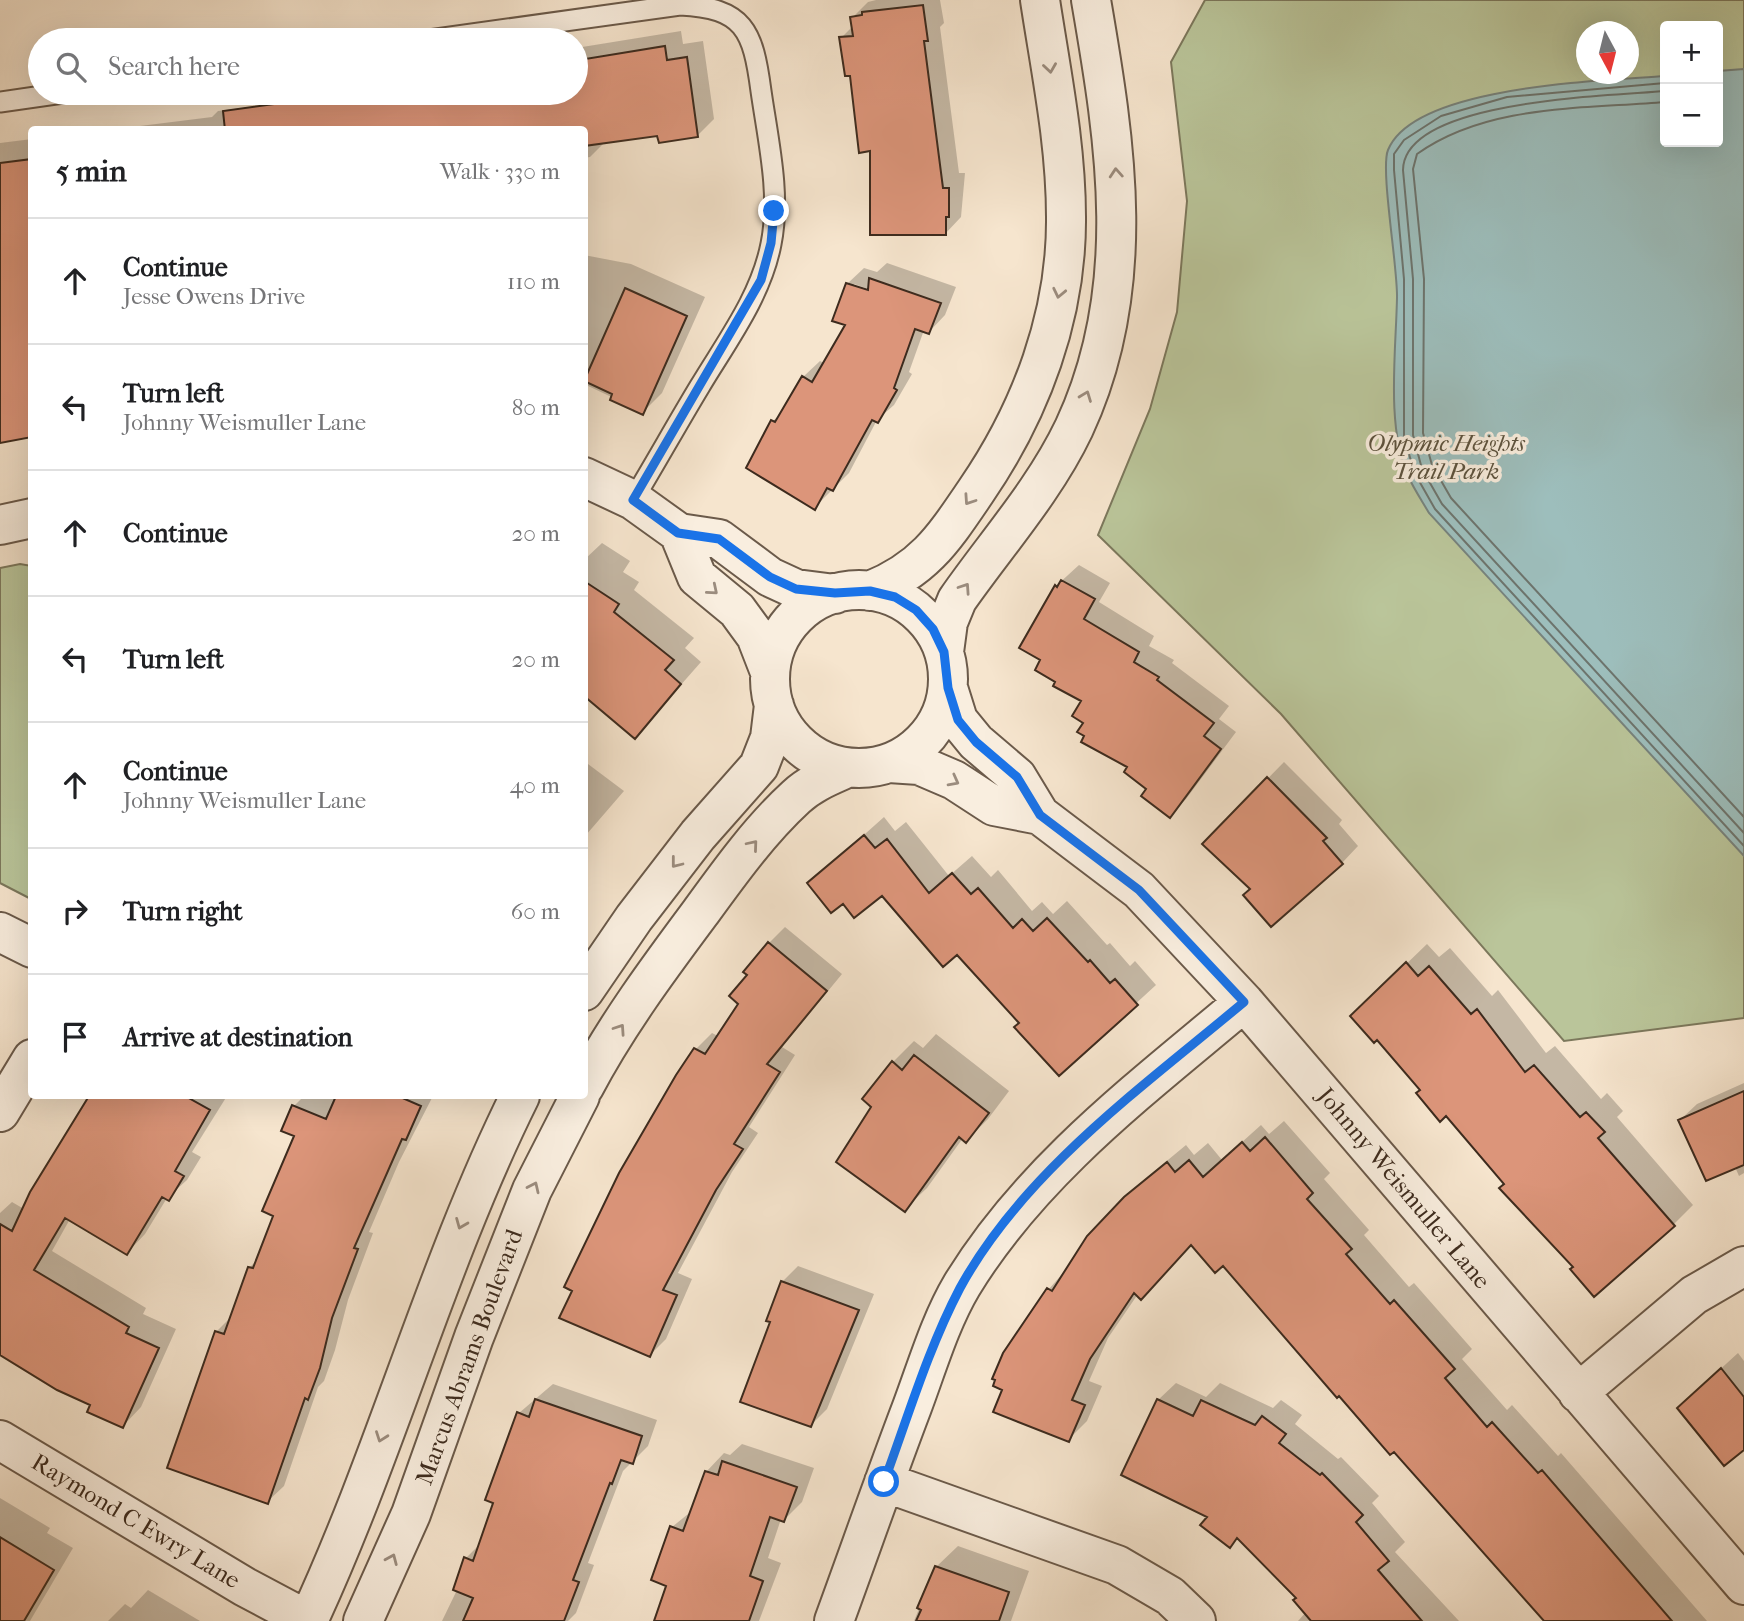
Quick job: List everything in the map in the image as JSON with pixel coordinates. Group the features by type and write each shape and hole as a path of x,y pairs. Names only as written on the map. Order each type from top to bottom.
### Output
{"street":[{"path":"588,985 634,918 698,835 759,766 770,738 776,646 790,623 810,605 897,580 938,547 997,460 1029,396 1045,352 1061,282 1066,216 1065,170 1040,0"},
{"path":"678,533 697,577 737,610 756,636 785,728 801,747 822,761 847,768 868,768 889,763 912,752 930,734 942,712 948,622 957,600 1044,482 1074,428 1103,342 1113,296 1118,197 1112,125 1091,0"},
{"path":"588,479 633,500 678,533 719,539 770,577 796,589 895,597 916,610 933,629 946,670"},
{"path":"0,525 28,519"},
{"name":"Johnny Weismuller Lane","path":"946,670 958,720 976,742 1017,777 1040,815 1139,890 1244,1002 1744,1586"},
{"name":"Johnny Weismuller Lane","path":"889,763 919,765 954,780 994,806 1040,815"},
{"path":"588,1080 660,968 727,877 796,797 815,782 847,768"},
{"path":"0,932 28,946"},
{"path":"834,1621 936,1340 961,1288 987,1247 1017,1208 1073,1150 1244,1002"},
{"path":"0,1112 28,1066"},
{"path":"308,1621 349,1525 449,1254 483,1170 518,1099"},
{"name":"Marcus Abrams Boulevard","path":"363,1621 411,1514 474,1337 532,1189 578,1099"},
{"path":"1578,1393 1694,1295 1744,1266"},
{"name":"Raymond C Ewry Lane","path":"0,1440 245,1587 308,1621"},
{"path":"884,1482 1117,1565 1170,1595 1196,1621"}],"lane":[{"path":"515,28 680,5 709,7 729,13 742,22 751,41 758,67 773,180 771,243 761,280 738,325 633,500"},
{"path":"0,102 28,98"}],"green space":[{"name":"Olypmic Heights Trail Park","path":"1205,0 1744,0 1744,1018 1564,1041 1281,714 1098,535 1150,409 1177,312 1187,201 1171,62"},
{"path":"28,565 28,897 0,883 0,568"}],"water":[{"path":"1744,69 1744,856 1429,513 1410,481 1401,456 1395,412 1397,284 1386,177 1388,150 1405,128 1434,112 1471,99 1557,84 1639,84 1639,78 1660,76 1660,147 1723,147 1723,71"}],"building":[{"path":"923,5 928,41 924,41 943,188 949,188 946,235 870,235 870,151 859,153 850,76 845,76 839,37 853,36 850,17 862,15 862,12"},
{"path":"665,46 667,60 687,57 698,137 659,143 657,136 588,145 588,126 225,126 223,111 267,105 588,105 588,59"},
{"path":"28,160 28,438 0,443 0,163"},
{"path":"869,278 941,303 929,334 915,329 894,388 897,390 878,423 872,420 833,491 827,488 815,510 746,468 771,420 775,422 802,376 812,382 845,325 832,321 846,283 868,290"},
{"path":"625,288 687,316 643,415 610,400 612,394 588,383 588,372"},
{"path":"1061,580 1095,599 1084,619 1139,652 1134,662 1159,677 1157,680 1214,723 1204,736 1221,749 1170,818 1141,796 1146,789 1124,772 1127,767 1081,742 1084,736 1077,732 1083,723 1072,716 1081,701 1053,686 1055,682 1035,670 1040,660 1019,648 1055,585 1057,587"},
{"path":"588,584 619,604 614,612 674,660 665,670 681,684 635,739 588,699"},
{"path":"1267,777 1327,838 1323,841 1343,864 1271,927 1243,895 1250,889 1202,844"},
{"path":"864,835 875,848 887,839 929,893 952,873 971,894 978,888 1013,928 1022,919 1033,931 1047,918 1088,962 1090,960 1110,983 1115,979 1138,1005 1059,1076 1014,1027 1019,1023 957,955 943,967 882,896 854,918 843,904 831,913 807,883"},
{"path":"768,942 827,991 767,1064 780,1072 734,1144 743,1149 716,1190 663,1290 677,1295 650,1357 559,1318 572,1291 564,1287 619,1173 676,1075 694,1048 705,1054 738,1004 729,996 747,975 743,972"},
{"path":"1406,962 1418,976 1429,966 1471,1014 1477,1009 1525,1072 1534,1065 1580,1117 1586,1112 1605,1132 1598,1138 1675,1226 1594,1297 1570,1269 1573,1267 1499,1188 1504,1184 1446,1116 1440,1122 1416,1093 1420,1090 1377,1040 1374,1043 1350,1016"},
{"path":"914,1055 989,1113 966,1143 959,1137 905,1212 836,1162 871,1107 862,1099 892,1061 902,1070"},
{"path":"1744,1091 1744,1165 1706,1181 1678,1120"},
{"path":"87,1099 190,1099 210,1110 175,1171 184,1176 169,1201 162,1197 127,1255 65,1218 34,1270 129,1327 126,1333 159,1348 123,1428 87,1412 90,1405 57,1390 0,1355 0,1224 12,1231 30,1192"},
{"path":"335,1099 405,1099 421,1106 406,1140 402,1139 354,1248 358,1249 332,1318 320,1368 308,1400 305,1398 268,1504 167,1468 215,1331 224,1334 248,1267 253,1268 273,1216 262,1211 294,1136 281,1131 292,1105 326,1119"},
{"path":"1265,1137 1313,1193 1307,1199 1352,1249 1346,1254 1390,1304 1394,1300 1455,1369 1445,1378 1487,1427 1492,1422 1538,1473 1542,1470 1672,1621 1544,1621 1394,1452 1390,1455 1339,1396 1337,1398 1223,1266 1215,1273 1191,1245 1141,1300 1134,1293 1090,1359 1072,1400 1085,1405 1069,1442 993,1412 1002,1390 993,1386 995,1380 992,1379 1003,1353 1047,1288 1052,1291 1087,1236 1124,1197 1167,1162 1175,1172 1189,1160 1203,1177 1242,1142 1250,1151"},
{"path":"781,1281 859,1310 811,1427 740,1402 770,1322 766,1321"},
{"path":"1721,1368 1744,1397 1744,1450 1724,1466 1677,1408"},
{"path":"535,1399 642,1436 633,1464 621,1460 612,1484 610,1483 573,1580 579,1582 564,1621 463,1621 473,1598 453,1590 464,1557 473,1561 493,1503 485,1500 517,1412 529,1417"},
{"path":"1157,1399 1193,1416 1201,1400 1255,1425 1262,1416 1286,1434 1279,1443 1320,1475 1322,1473 1363,1515 1356,1522 1389,1561 1378,1570 1422,1621 1311,1621 1293,1600 1296,1598 1237,1538 1230,1548 1200,1525 1207,1517 1121,1475"},
{"path":"722,1461 797,1487 784,1522 770,1517 750,1576 763,1581 749,1621 654,1621 666,1586 651,1580 670,1526 683,1531 705,1471 718,1475"},
{"path":"0,1537 54,1570 24,1621 0,1621"},
{"path":"935,1566 1009,1592 999,1621 916,1621 921,1610 917,1608"}],"route":[{"path":"774,211 771,243 761,280 738,325 633,500 678,533 719,539 770,577 796,589 835,593 870,591 895,597 916,610 933,629 944,652 948,688 958,720 976,742 1017,777 1040,815 1139,890 1244,1002 1090,1133 1017,1208 987,1247 961,1288 936,1340 884,1482"}]}
